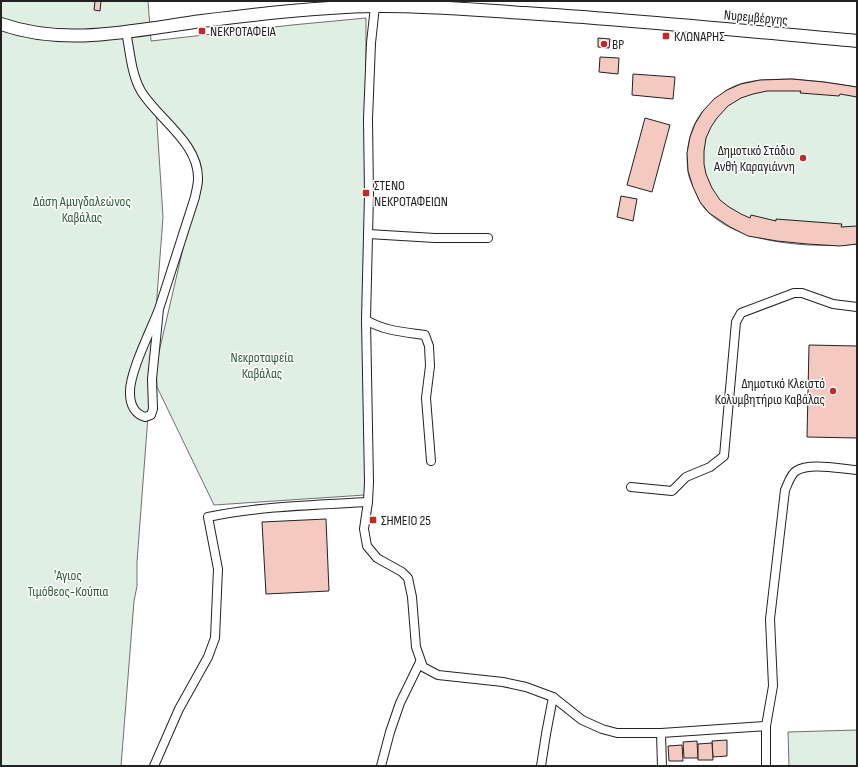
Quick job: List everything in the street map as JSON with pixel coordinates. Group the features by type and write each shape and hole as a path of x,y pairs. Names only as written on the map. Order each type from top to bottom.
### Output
{"main road":[{"name":"Νυρεμβέργης","path":"1,24 16,29 48,35 88,35 126,32 262,14 375,6 425,7 582,17 857,41"}],"street":[{"path":"375,6 371,43 368,119 369,194 366,320 368,502 364,529 367,546 377,558 405,575 411,584 416,647 420,662 423,667 438,675 504,682 526,687 553,697 582,720 602,729 626,734 766,726"},
{"path":"126,32 135,77 141,91 189,149 196,163 198,178 195,197 159,309 132,380 130,393 133,407 138,415 145,417 151,415 153,409 152,379 159,309"},
{"path":"368,234 435,238 488,238"},
{"path":"631,487 672,491 686,477 710,467 724,456 736,322 741,313 784,296 802,293 833,304 857,307"},
{"path":"366,320 375,326 425,335 429,346 430,366 426,398 430,461"},
{"path":"766,766 766,726 773,686 770,619 785,490 794,472 805,467 857,470"},
{"path":"154,766 179,709 208,657 214,638 218,569 208,517 225,513 273,508 368,502"},
{"path":"381,766 390,732 400,703 420,662"},
{"path":"541,766 553,697"},
{"path":"661,733 662,766"}],"green space":[{"path":"1,1 148,1 151,41 366,18 365,495 214,505 157,387 156,365 197,188 199,162 156,108 163,217 137,562 137,586 134,601 121,766 1,766"},
{"path":"792,79 857,87 857,244 820,245 779,242 740,232 723,224 707,211 699,200 690,180 687,163 688,147 695,123 704,110 727,90 742,83 759,80"},
{"path":"857,730 857,766 789,766 788,732"}],"building":[{"path":"95,1 101,1 100,11 94,10"},
{"path":"598,38 610,39 609,48 598,47"},
{"path":"600,57 619,58 618,74 599,72"},
{"path":"633,74 675,77 673,99 632,95"},
{"path":"792,79 857,87 857,97 840,94 839,96 800,93 801,91 767,91 741,98 728,106 711,127 706,138 704,151 706,174 712,188 720,200 741,214 750,218 751,215 776,221 776,219 842,224 841,227 857,226 857,244 840,246 807,244 748,236 730,227 709,213 700,202 693,187 688,171 687,153 690,137 695,124 703,111 714,99 727,90 741,84 760,80"},
{"path":"645,118 670,125 652,192 627,185"},
{"path":"621,196 637,199 633,221 617,217"},
{"name":"Δημοτικό Κλειστό Κολυμβητήριο Καβάλας","path":"809,345 857,346 857,438 807,437"},
{"path":"326,519 329,591 266,594 262,522"},
{"path":"727,740 727,756 713,757 712,741"},
{"path":"697,741 698,758 684,758 683,742"},
{"path":"712,743 713,760 698,760 698,744"},
{"path":"682,745 683,761 669,761 668,746"}],"place":[{"name":"ΝΕΚΡΟΤΑΦΕΙΑ","path":"202,31"},
{"name":"ΚΛΩΝΑΡΗΣ","path":"666,36"},
{"name":"BP","path":"604,44"},
{"name":"Δημοτικό Στάδιο Ανθή Καραγιάννη","path":"803,158"},
{"name":"ΣΤΕΝΟ ΝΕΚΡΟΤΑΦΕΙΩΝ","path":"366,193"},
{"name":"Δημοτικό Κλειστό Κολυμβητήριο Καβάλας","path":"833,391"},
{"name":"ΣΗΜΕΙΟ 25","path":"373,520"}],"park label":[{"name":"Δάση Αμυγδαλεώνος Καβάλας","path":"82,210"},
{"name":"Νεκροταφεία Καβάλας","path":"262,366"},
{"name":"'Αγιος Τιμόθεος-Κούπια","path":"68,584"}]}
